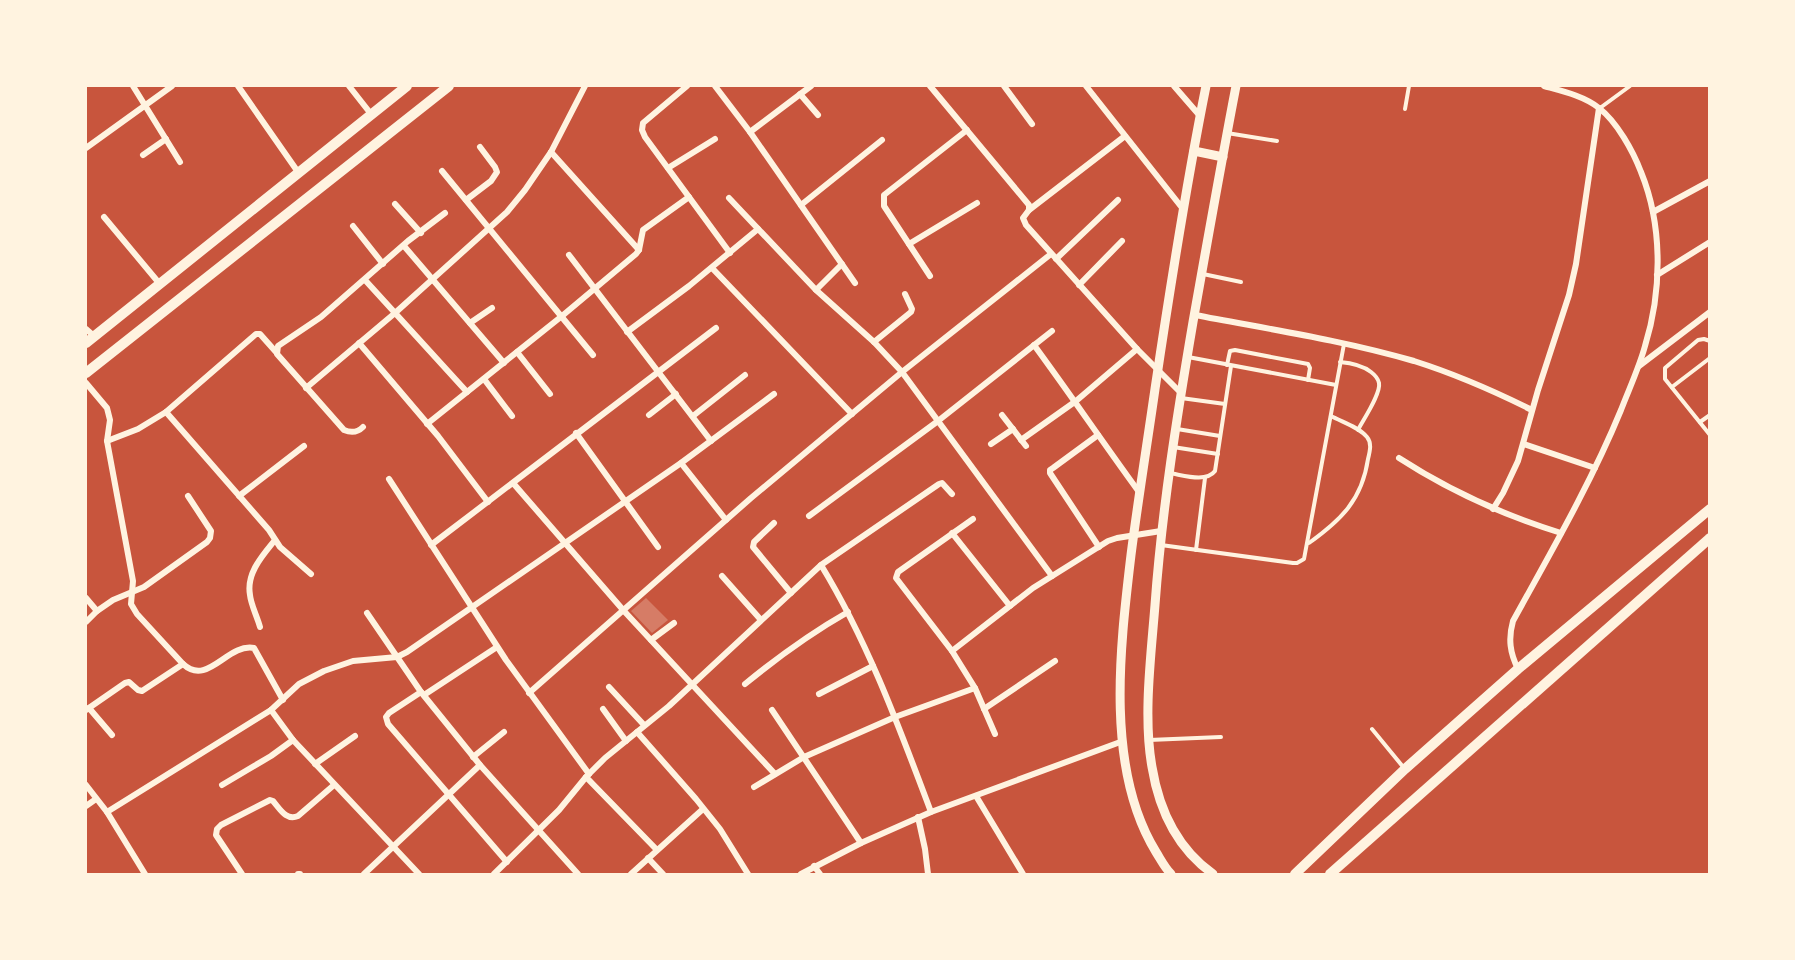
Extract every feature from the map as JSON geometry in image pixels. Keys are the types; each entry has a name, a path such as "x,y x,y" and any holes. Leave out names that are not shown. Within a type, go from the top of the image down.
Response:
{"main road":[{"path":"88,336 159,283 407,86"},
{"path":"86,372 449,86"},
{"path":"1295,874 1405,769 1518,669 1710,509"},
{"path":"1330,874 1710,538"}],"street":[{"path":"134,86 180,162"},
{"path":"86,148 172,86"},
{"path":"238,86 298,172"},
{"path":"349,86 371,114"},
{"path":"306,388 395,313 507,212 551,152 585,86"},
{"path":"687,86 644,123 642,130 730,253"},
{"path":"715,86 750,132 855,283"},
{"path":"750,132 811,86"},
{"path":"930,86 1029,205 1029,210"},
{"path":"1004,86 1032,124"},
{"path":"1086,86 1183,209"},
{"path":"1174,86 1200,116"},
{"path":"1171,874 1149,842 1136,810 1127,778 1120,675 1122,636 1139,493 1183,209 1206,86"},
{"path":"1213,874 1188,852 1177,837 1155,784 1149,740 1151,662 1168,473 1236,86"},
{"path":"1518,669 1510,646 1514,621 1595,468 1639,366 1652,321 1657,275 1653,212 1644,179 1630,148 1599,108 1582,99 1544,86"},
{"path":"800,94 818,115"},
{"path":"1493,509 1511,478 1524,444 1573,280 1599,108"},
{"path":"930,276 884,206 884,195 967,130"},
{"path":"1125,136 1029,210 1023,218 1051,254 1181,396"},
{"path":"143,155 165,139"},
{"path":"668,168 715,139"},
{"path":"801,205 882,140"},
{"path":"466,200 491,181 497,172 480,147"},
{"path":"1194,151 1223,157"},
{"path":"551,152 639,250"},
{"path":"442,171 593,355"},
{"path":"1653,212 1710,181"},
{"path":"427,424 562,316 639,250 643,230 689,197"},
{"path":"729,198 816,290 874,342 902,372 1052,576"},
{"path":"1056,259 1118,200"},
{"path":"909,244 976,202"},
{"path":"395,204 421,233"},
{"path":"276,352 278,346 321,317 445,213"},
{"path":"104,217 159,283"},
{"path":"353,226 383,264"},
{"path":"627,332 712,268 758,229"},
{"path":"1079,285 1122,241"},
{"path":"1657,275 1710,243"},
{"path":"404,246 504,363"},
{"path":"529,693 726,520 852,414 1051,254"},
{"path":"569,255 711,441"},
{"path":"816,290 842,264"},
{"path":"712,268 852,414"},
{"path":"365,280 467,392"},
{"path":"874,342 911,312 912,309 905,294"},
{"path":"470,323 492,308"},
{"path":"1639,366 1710,312"},
{"path":"1195,315 1386,353 1446,372 1533,410"},
{"path":"431,545 716,328"},
{"path":"809,516 938,422 1052,331"},
{"path":"107,441 138,429 166,412 255,334 260,334 344,430 351,433 360,431 363,427"},
{"path":"359,343 488,502"},
{"path":"1034,345 1076,401 1139,493"},
{"path":"1021,440 1076,401 1137,349"},
{"path":"518,352 550,394"},
{"path":"693,416 745,375"},
{"path":"484,379 512,416"},
{"path":"86,383 107,408 110,420 107,441 133,581 131,604 137,614 188,669 197,672 207,670 237,650 246,647 254,648 283,700"},
{"path":"649,415 676,394"},
{"path":"107,812 271,710 299,684 324,671 352,661 397,657 407,652 626,502 774,394"},
{"path":"166,412 269,530 280,547 311,574"},
{"path":"1002,415 1026,446"},
{"path":"991,444 1013,429"},
{"path":"576,433 658,547"},
{"path":"1098,435 1050,470 1050,473 1099,547"},
{"path":"1524,444 1595,468"},
{"path":"239,496 304,446"},
{"path":"1399,458 1445,486 1493,509 1561,533"},
{"path":"681,463 726,520"},
{"path":"389,479 497,647 587,775 657,850"},
{"path":"513,483 624,611 775,774"},
{"path":"494,874 559,810 587,775 692,684 821,565 939,484 946,486 952,494"},
{"path":"86,622 113,600 144,586 207,542 211,531 188,496"},
{"path":"973,519 898,572 896,578 952,651 975,688 995,734"},
{"path":"774,524 754,542 753,547 791,593"},
{"path":"952,651 1052,576 1099,547 1117,538 1161,531"},
{"path":"952,533 1010,606"},
{"path":"260,627 249,594 251,581 255,566 275,540"},
{"path":"821,565 848,612 873,666 931,812"},
{"path":"722,576 761,620"},
{"path":"86,598 97,611"},
{"path":"745,684 786,651 848,612"},
{"path":"367,613 422,693 473,757 578,874"},
{"path":"651,640 674,623"},
{"path":"497,647 388,713 386,717 388,724 507,862"},
{"path":"984,709 1055,661"},
{"path":"112,735 87,709 125,683 132,684 138,690 146,689 183,664"},
{"path":"819,694 873,666"},
{"path":"609,687 644,725"},
{"path":"753,787 804,757 895,717 975,688"},
{"path":"603,709 626,741"},
{"path":"271,710 293,740 419,874"},
{"path":"772,710 861,843"},
{"path":"473,757 504,732"},
{"path":"637,732 720,830 748,874"},
{"path":"315,764 355,736"},
{"path":"222,785 293,740"},
{"path":"801,874 918,817 1123,741"},
{"path":"364,874 480,765"},
{"path":"242,874 216,835 221,825 270,800 292,819 334,785"},
{"path":"86,786 107,812 145,874"},
{"path":"976,796 1020,874"},
{"path":"86,806 96,799"},
{"path":"631,874 703,809"},
{"path":"918,817 928,874"},
{"path":"648,858 663,874"},
{"path":"814,866 820,874"}],"lane":[{"path":"1405,109 1409,86"},
{"path":"1599,108 1630,86"},
{"path":"1227,133 1277,141"},
{"path":"1202,274 1242,282"},
{"path":"1710,341 1698,340 1665,368 1665,379 1710,435"},
{"path":"1160,545 1297,562 1304,559 1344,344"},
{"path":"1168,473 1205,478 1211,476 1215,471 1230,351 1236,350 1308,364 1310,368 1308,380"},
{"path":"1187,357 1336,385"},
{"path":"1672,387 1710,358"},
{"path":"1341,362 1366,369 1377,377 1379,382 1378,391 1358,430"},
{"path":"1181,396 1225,404"},
{"path":"1700,422 1710,415"},
{"path":"1308,543 1341,517 1353,502 1367,468 1371,445 1366,435 1331,416"},
{"path":"1175,429 1220,436"},
{"path":"1172,447 1218,454"},
{"path":"1196,550 1205,478"},
{"path":"1372,729 1405,769"},
{"path":"1149,740 1221,737"}],"building":[{"path":"646,598 668,620 652,633 631,611"}]}
